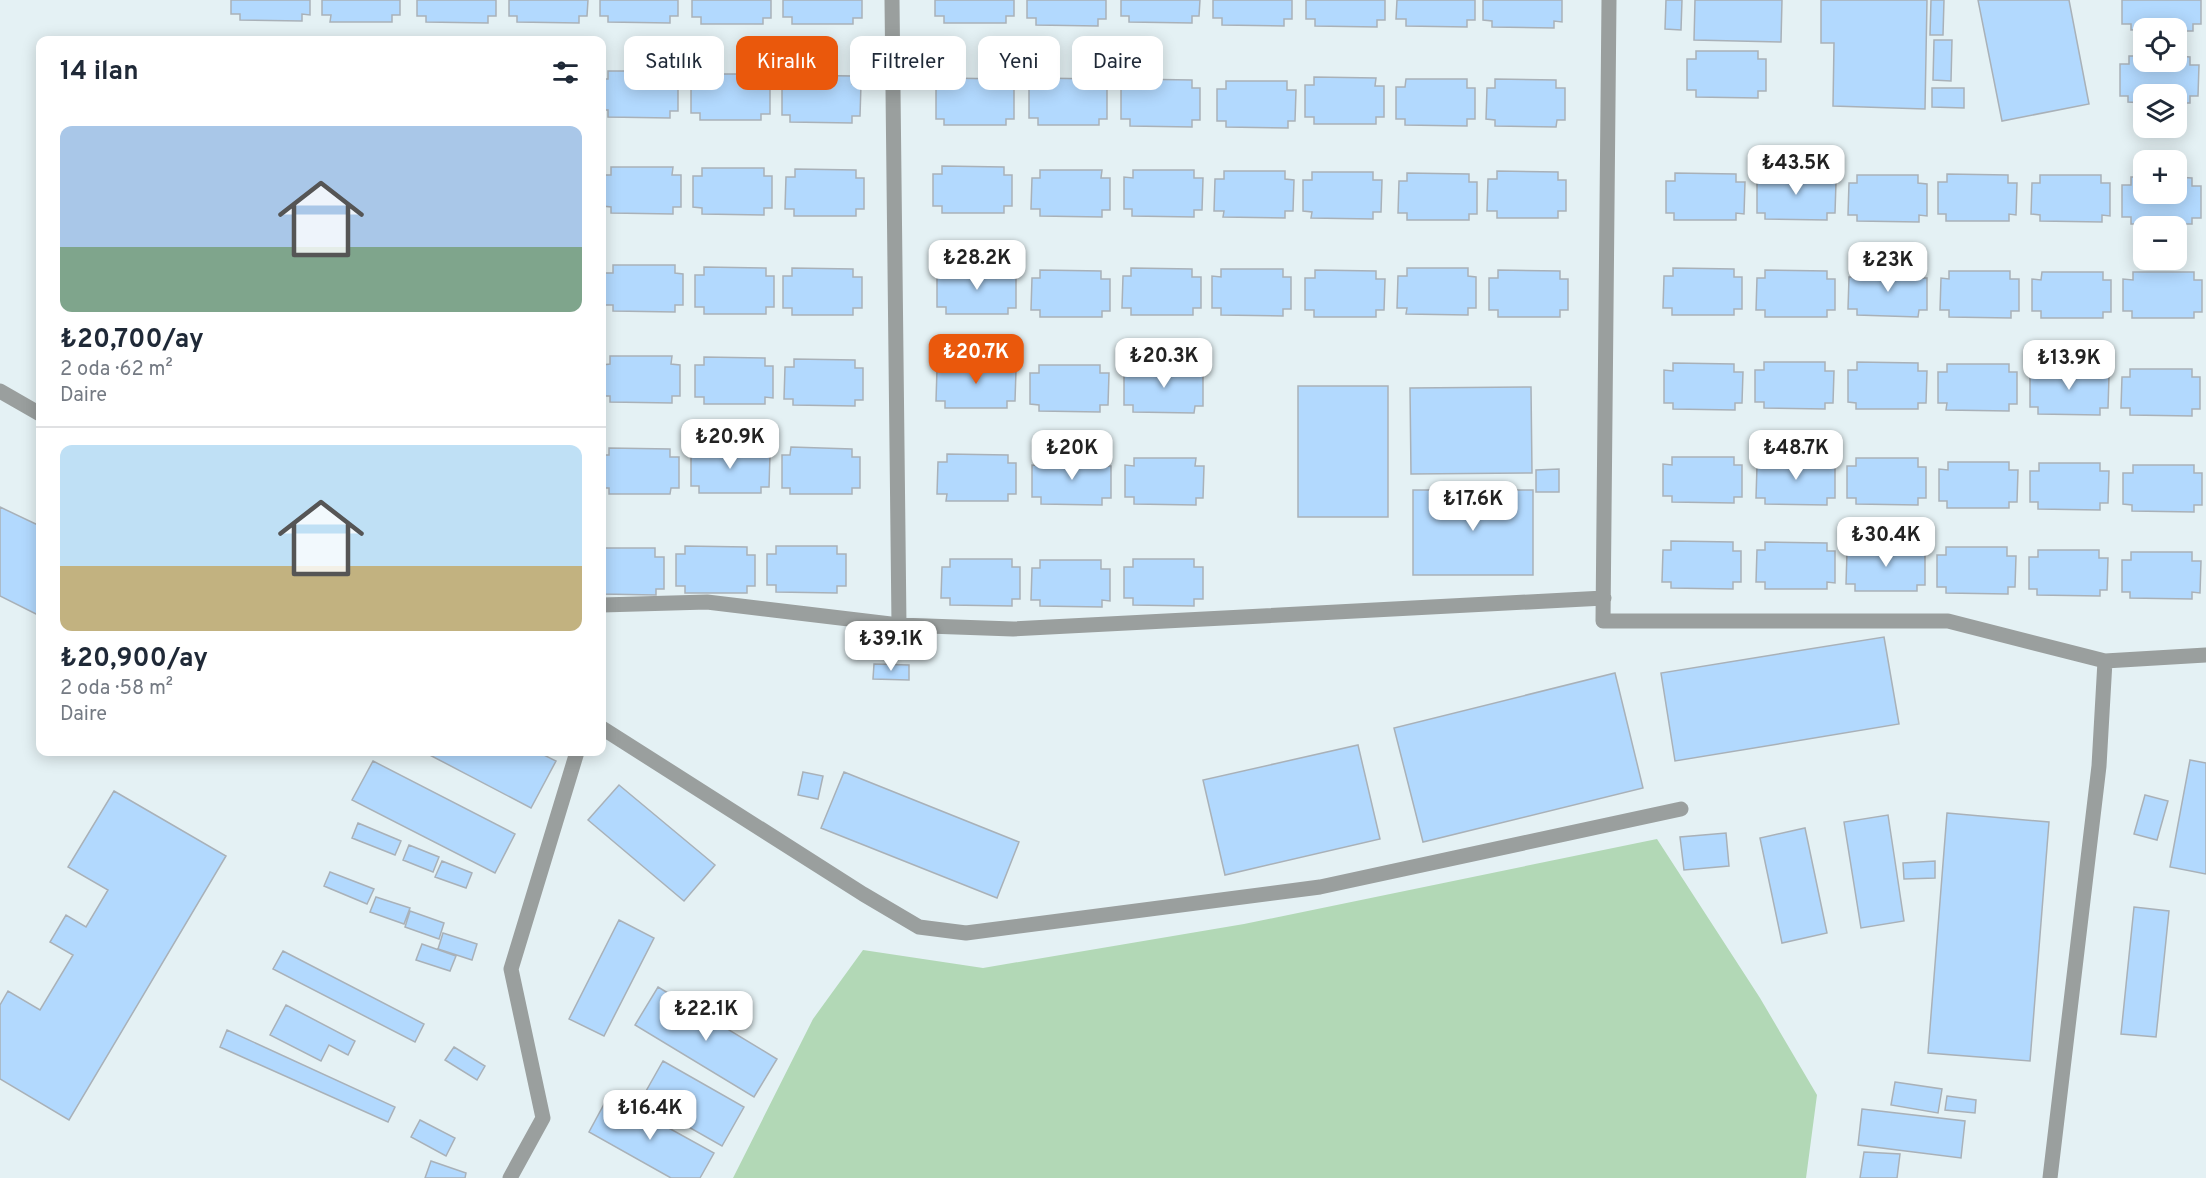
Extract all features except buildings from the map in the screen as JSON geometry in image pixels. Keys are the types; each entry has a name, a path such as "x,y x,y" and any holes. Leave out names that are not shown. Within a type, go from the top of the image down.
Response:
{"street":[{"path":"892,0 899,625"},
{"path":"1609,0 1603,621 1948,621 2105,661 2206,655"},
{"path":"0,390 36,412"},
{"path":"606,605 707,602 899,625 1013,629 1604,598"},
{"path":"2050,1178 2099,766 2105,661"},
{"path":"606,731 862,894 919,927 966,933 1320,887 1681,809"},
{"path":"510,1178 543,1118 512,969 576,756"}],"green space":[{"path":"1657,839 1760,998 1817,1095 1806,1178 733,1178 813,1019 863,950 983,968 1244,924"}]}
